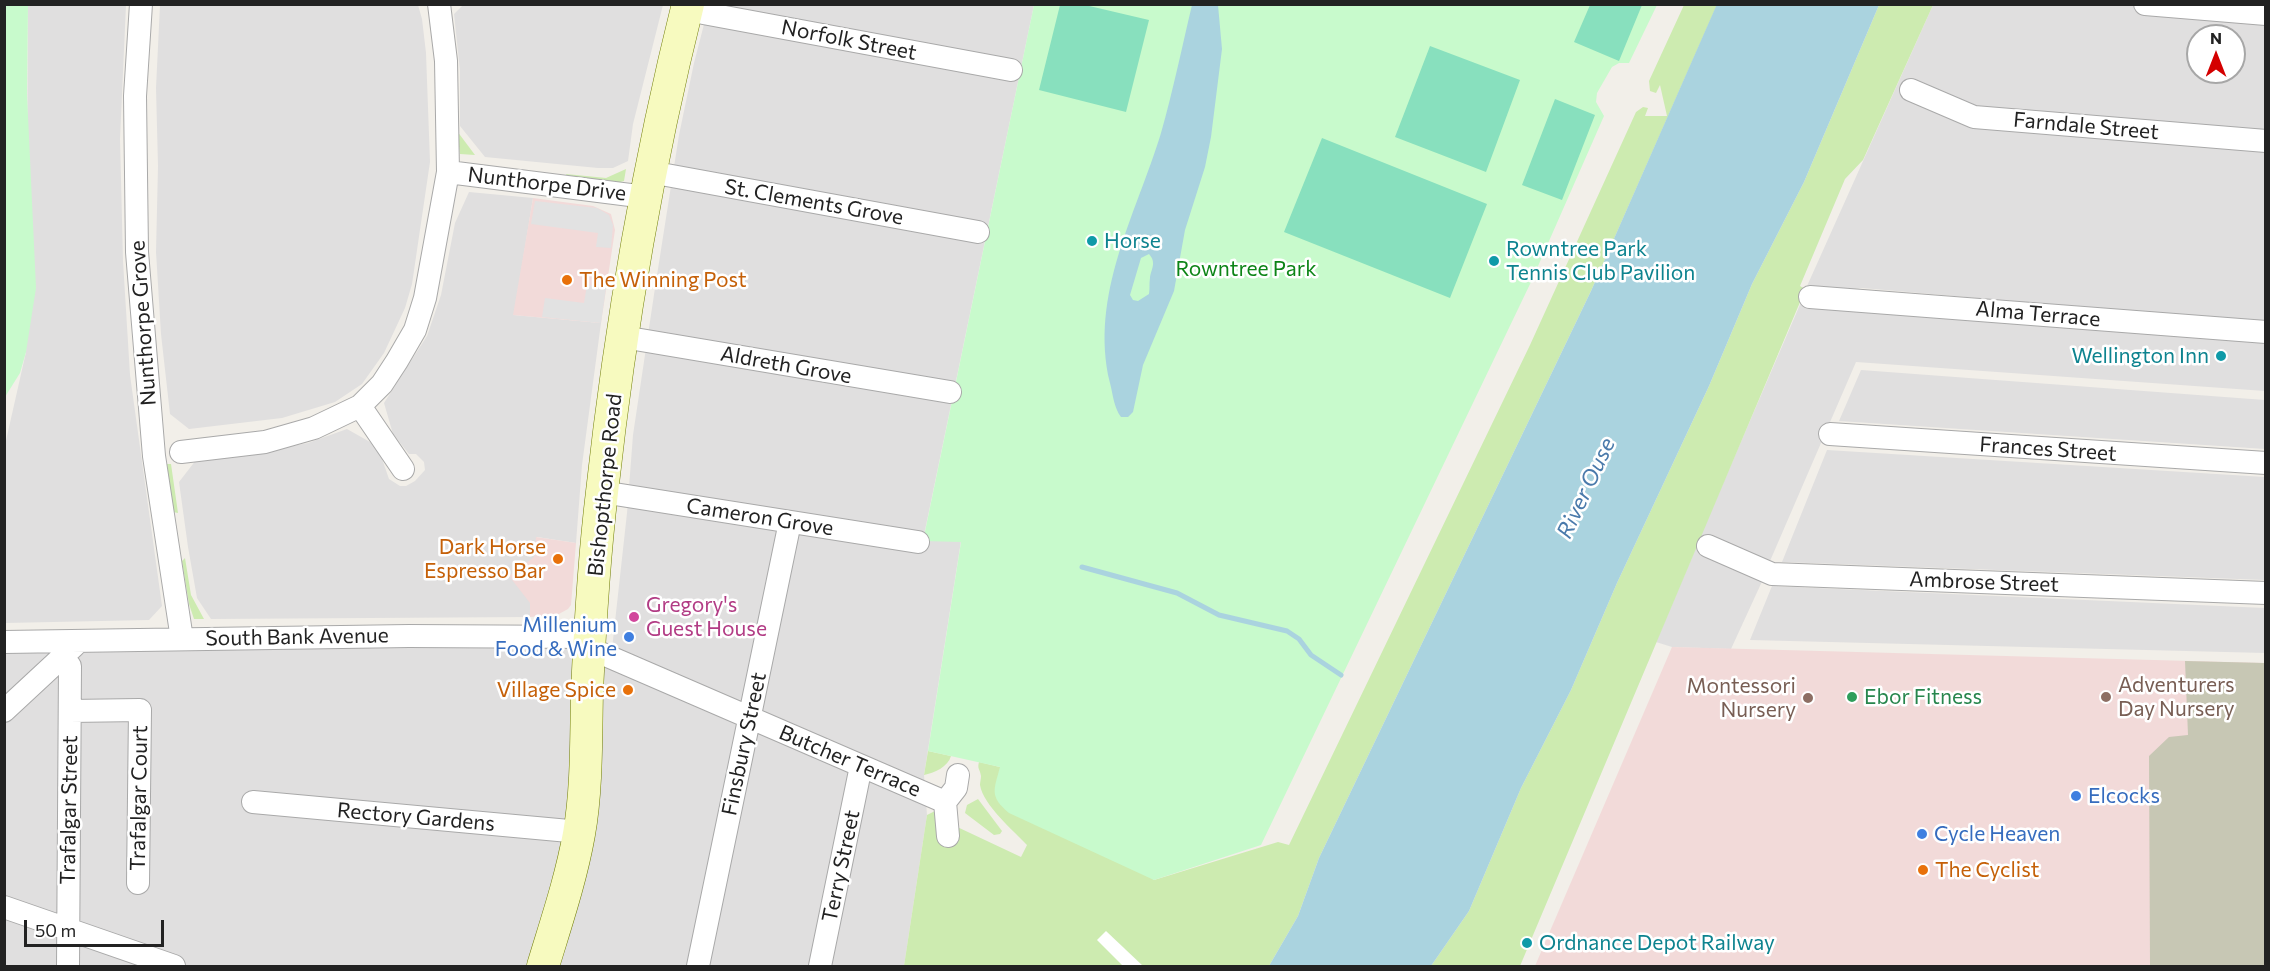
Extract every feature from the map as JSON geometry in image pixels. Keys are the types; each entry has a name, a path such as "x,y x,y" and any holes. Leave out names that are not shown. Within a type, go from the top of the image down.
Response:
{"street":[{"name":"Nunthorpe Grove","path":"141,4 135,96 136,252 154,456 182,639"},
{"path":"181,452 265,442 314,428 360,406 382,384 398,361 415,330 425,298 448,172 446,61 439,4"},
{"path":"2145,4 2265,14"},
{"name":"Norfolk Street","path":"687,7 1011,70"},
{"name":"Bishopthorpe Road","path":"543,966 569,880 580,832 590,642 602,492 623,337 648,184 687,7"},
{"name":"Farndale Street","path":"1911,90 1974,117 2265,141"},
{"name":"Nunthorpe Drive","path":"448,172 648,184"},
{"name":"St. Clements Grove","path":"648,184 978,232"},
{"name":"Alma Terrace","path":"1810,297 2265,332"},
{"name":"Aldreth Grove","path":"623,337 950,392"},
{"path":"360,406 403,470"},
{"name":"Frances Street","path":"1830,434 2265,463"},
{"name":"Cameron Grove","path":"602,492 918,542"},
{"name":"Finsbury Street","path":"698,966 790,522"},
{"name":"Ambrose Street","path":"1708,546 1772,574 2265,593"},
{"name":"South Bank Avenue","path":"4,642 409,636 590,642"},
{"path":"4,711 80,641"},
{"name":"Butcher Terrace","path":"590,642 750,717 945,802"},
{"name":"Trafalgar Street","path":"62,656 70,666 68,966"},
{"name":"Trafalgar Court","path":"70,711 140,710 138,883"},
{"name":"Terry Street","path":"820,966 861,766"},
{"name":"Butcher Terrace","path":"948,836 945,802 956,788 958,775"},
{"name":"Rectory Gardens","path":"253,802 580,832"},
{"path":"4,907 174,966"}],"shaded area":[{"path":"464,4 663,5 633,124 628,161 613,168 598,168 485,157 460,126 460,71 454,14"},
{"path":"28,5 126,5 120,139 123,261 130,375 162,606 149,620 5,623 5,445 26,352"},
{"path":"160,5 418,5 426,53 430,162 412,284 405,308 384,353 362,384 335,402 282,418 189,429 170,414 161,334 156,252 158,166 156,88"},
{"path":"709,5 1034,5 923,540 961,541 924,775 927,815 904,966 5,966 4,653 554,645 612,649 633,435 655,288 679,135"},
{"path":"1933,5 2265,5 2265,323 1862,288 1803,295"},
{"path":"469,192 533,198 514,315 601,323 582,465 576,543 537,537 530,617 211,619 197,598 179,482 196,460 246,455 308,443 347,429 370,442 381,456 389,479 400,486 406,486 415,481 425,470 424,462 416,454 409,454 393,434 384,403 427,336 441,295 455,223"},
{"path":"533,198 593,206 611,214 615,230 601,323 513,315"},
{"path":"535,201 597,208 609,215 613,225 611,248 596,247 598,233 531,224"},
{"path":"587,285 606,288 601,323 542,317 545,298 584,303"},
{"path":"1802,300 2265,341 2265,391 1856,362 1767,568 1700,537"},
{"path":"1861,370 2265,400 2265,449 1839,421"},
{"path":"1827,450 2265,477 2265,580 1782,562"},
{"path":"536,537 576,543 571,605 557,615 530,617 530,603 509,576 534,557"},
{"path":"1697,545 1765,575 1731,649 1672,647 1656,642"},
{"path":"1772,586 2265,608 2265,653 1750,640"},
{"path":"1672,647 2265,663 2265,966 1535,966"},
{"path":"2185,661 2265,663 2265,966 2150,966 2149,756 2169,737 2188,735"}],"green space":[{"path":"5,4 28,5 27,94 36,288 26,352 20,373 5,397"},
{"name":"Rowntree Park","path":"1034,5 1657,5 1629,63 1619,63 1612,67 1597,93 1596,102 1604,116 1531,282 1261,845 1154,880 1009,813 998,802 995,792 1000,767 928,751 961,542 923,541"},
{"path":"1060,5 1085,5 1149,20 1126,112 1039,90"},
{"path":"1590,5 1642,5 1619,61 1574,42"},
{"path":"1684,5 1717,5 1591,291 1319,858 1298,916 1269,966 904,966 927,815 935,811 953,825 1021,857 1027,845 1000,817 982,793 979,762 1000,767 1154,880 1278,842 1289,845 1530,345 1636,112 1643,107 1648,108 1645,116 1667,116 1660,85 1656,93 1650,91 1649,81"},
{"path":"1879,5 1933,5 1863,160 1845,179 1800,286 1805,289 1803,295 1520,966 1431,966 1469,911 1521,788 1571,690 1617,583 1709,386 1752,284 1804,182"},
{"path":"1430,46 1520,80 1486,172 1395,137"},
{"path":"1555,99 1595,115 1562,200 1522,185"},
{"path":"457,131 475,155 460,154"},
{"path":"1322,138 1487,204 1450,298 1284,232"},
{"path":"626,169 624,181 617,183 568,178 566,174 606,178"},
{"path":"167,464 171,464 178,513 173,512"},
{"path":"185,558 191,595 204,619 194,619 189,604 182,561"},
{"path":"928,751 951,756 944,766 924,775"},
{"path":"978,799 1002,831 1000,834 994,835 965,813 967,805"}],"water":[{"name":"River Ouse","path":"1717,4 1879,5 1804,182 1752,284 1709,386 1617,583 1571,690 1521,788 1469,911 1431,966 1269,966 1298,916 1319,858 1591,291"},
{"path":"1192,5 1218,5 1222,49 1211,137 1205,167 1185,230 1174,291 1143,365 1133,412 1128,417 1121,417 1114,401 1105,350 1110,287 1128,225 1161,133","holes":["1149,254 1153,263 1149,294 1138,301 1133,300 1130,295 1141,258"]}],"pier":[{"path":"1106,931 1143,966 1123,966 1097,940"}],"waterway":[{"path":"1082,567 1177,593 1219,615 1287,631 1299,639 1311,655 1341,675"}],"place":[{"name":"Horse","path":"1092,241"},
{"name":"Rowntree Park Tennis Club Pavilion","path":"1494,261"},
{"name":"The Winning Post","path":"567,280"},
{"name":"Wellington Inn","path":"2221,356"},
{"name":"Dark Horse Espresso Bar","path":"558,559"},
{"name":"Gregory's Guest House","path":"634,617"},
{"name":"Millenium Food & Wine","path":"629,637"},
{"name":"Village Spice","path":"628,690"},
{"name":"Ebor Fitness","path":"1852,697"},
{"name":"Adventurers Day Nursery","path":"2106,697"},
{"name":"Montessori Nursery","path":"1808,698"},
{"name":"Elcocks","path":"2076,796"},
{"name":"Cycle Heaven","path":"1922,834"},
{"name":"The Cyclist","path":"1923,870"},
{"name":"Ordnance Depot Railway","path":"1527,943"}]}
